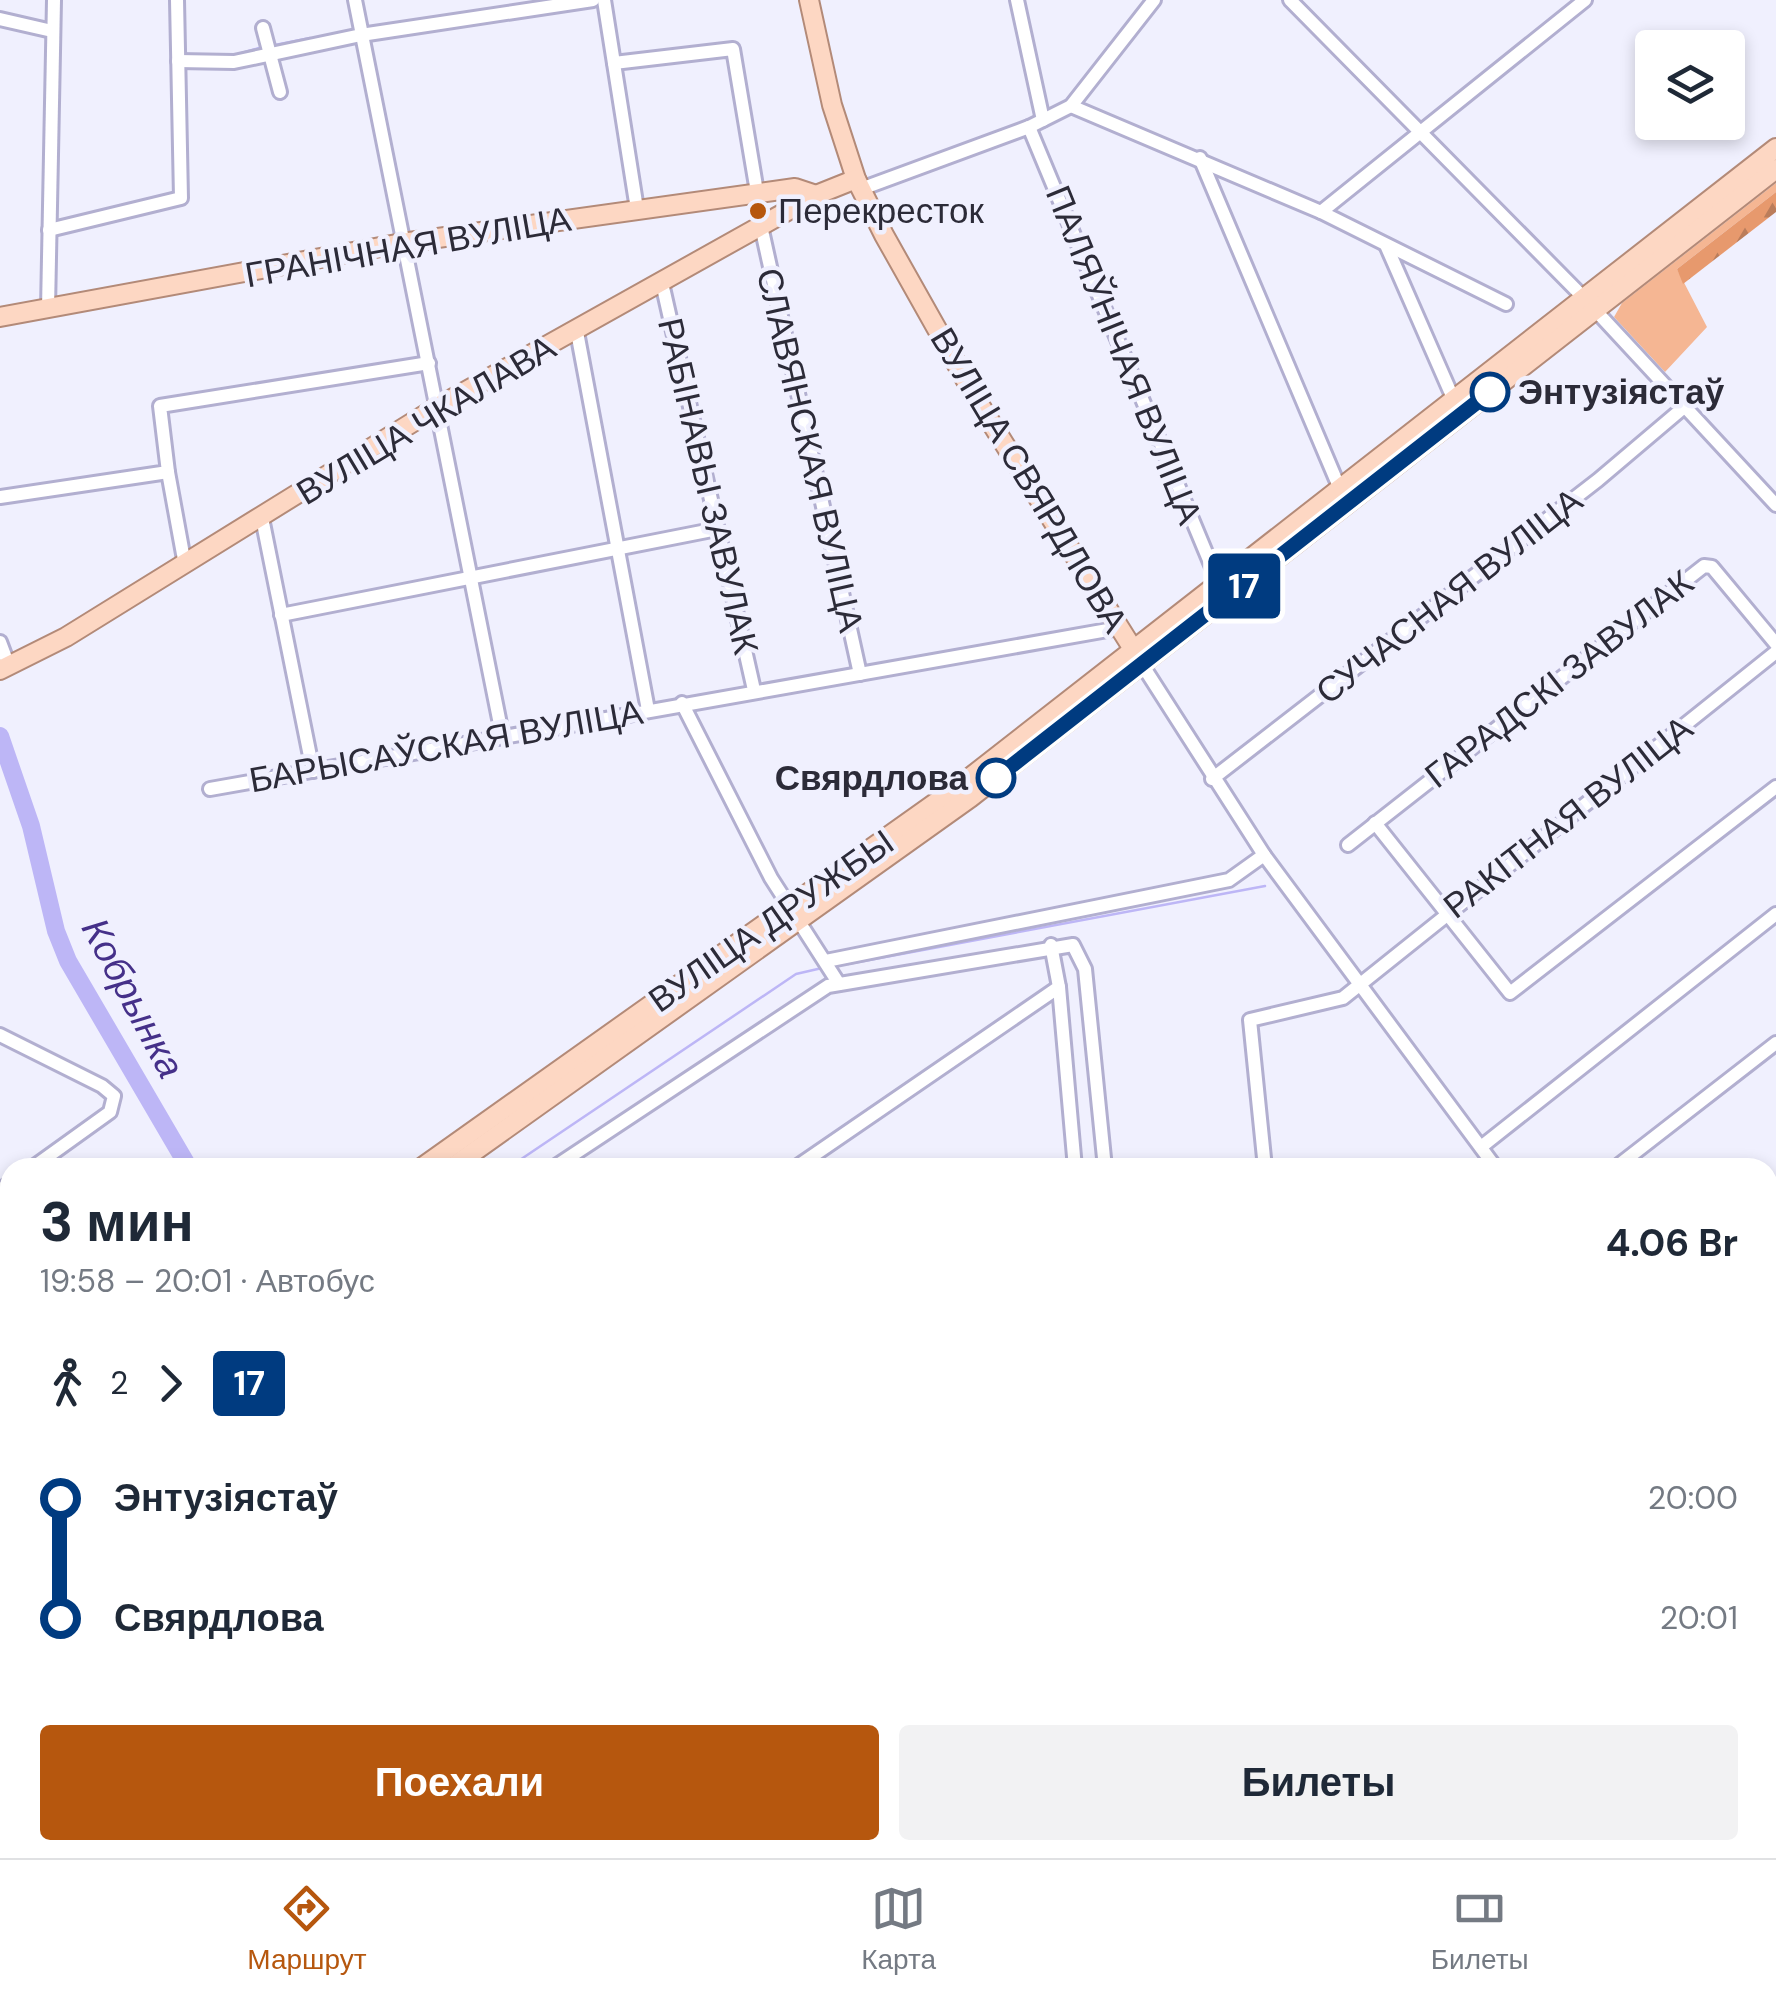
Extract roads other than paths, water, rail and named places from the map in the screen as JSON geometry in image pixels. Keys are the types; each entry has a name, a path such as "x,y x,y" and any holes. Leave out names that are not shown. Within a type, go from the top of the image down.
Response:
{"main road":[{"name":"ВУЛІЦА СВЯРДЛОВА","path":"809,0 832,105 859,184 978,402 1138,658"},
{"name":"ВУЛІЦА ДРУЖБЫ","path":"440,1158 506,1108 795,915 1063,725 1130,664 1590,304 1776,148"},
{"name":"ВУЛІЦА ДРУЖБЫ","path":"464,1158 716,980 876,848 1138,658 1219,584 1453,398 1776,169"},
{"name":"ВУЛІЦА ЧКАЛАВА","path":"4,668 185,565 439,406 816,196 859,184"},
{"name":"ГРАНІЧНАЯ ВУЛІЦА","path":"0,317 402,243 757,192 795,188 816,196"}],"street":[{"path":"48,309 54,0"},
{"path":"49,230 179,201 183,194 177,0"},
{"path":"354,0 439,406 502,734"},
{"path":"178,62 234,62 361,35 593,0"},
{"path":"604,0 638,209"},
{"path":"1017,0 1043,120"},
{"path":"859,184 1030,126 1070,106 1154,0"},
{"path":"1290,0 1590,304 1776,505"},
{"path":"1321,212 1585,0"},
{"path":"0,18 52,31"},
{"path":"262,28 280,92"},
{"path":"614,64 733,49 757,192"},
{"path":"1070,106 1321,212 1506,304"},
{"name":"ПАЛЯЎНІЧАЯ ВУЛІЦА","path":"1030,126 1219,584"},
{"path":"1200,158 1340,488"},
{"name":"СЛАВЯНСКАЯ ВУЛІЦА","path":"760,226 860,674"},
{"path":"1386,244 1453,398"},
{"name":"РАБІНАВЫ ЗАВУЛАК","path":"662,284 754,690"},
{"path":"577,332 648,710"},
{"path":"185,565 160,406 429,362"},
{"name":"СУЧАСНАЯ ВУЛІЦА","path":"1212,779 1598,480 1683,408"},
{"path":"0,497 168,472"},
{"path":"262,518 313,771"},
{"path":"281,614 718,529"},
{"name":"ГАРАДСКІ ЗАВУЛАК","path":"1348,845 1704,566 1712,567 1776,644"},
{"name":"БАРЫСАЎСКАЯ ВУЛІЦА","path":"210,788 1120,628"},
{"path":"0,642 4,668"},
{"name":"РАКІТНАЯ ВУЛІЦА","path":"1264,1158 1250,1020 1342,998 1776,652"},
{"name":"ВУЛІЦА СВЯРДЛОВА","path":"1138,658 1264,856 1489,1158"},
{"name":"БАРЫСАЎСКАЯ ВУЛІЦА","path":"682,703 795,915 839,984"},
{"path":"1375,823 1514,993 1776,787"},
{"path":"826,962 1229,880 1264,856"},
{"path":"1481,1147 1776,914"},
{"path":"1051,945 1059,987 1074,1158"},
{"path":"568,1158 828,986 1051,945 1073,945 1085,970 1104,1158"},
{"path":"810,1158 1059,987"},
{"path":"0,1035 109,1090 114,1103 110,1112 46,1158"},
{"path":"1628,1158 1776,1043"}],"waterway":[{"path":"275,45 310,38"},
{"path":"231,56 259,48"},
{"name":"Кобрынка","path":"0,736 31,826 56,931 68,961 183,1158"},
{"path":"848,964 1265,886"},
{"path":"523,1158 796,974 822,968"}],"place":[{"name":"Перекресток","path":"758,211"},
{"name":"Энтузіястаў","path":"1490,392"},
{"name":"Свярдлова","path":"996,778"}]}
